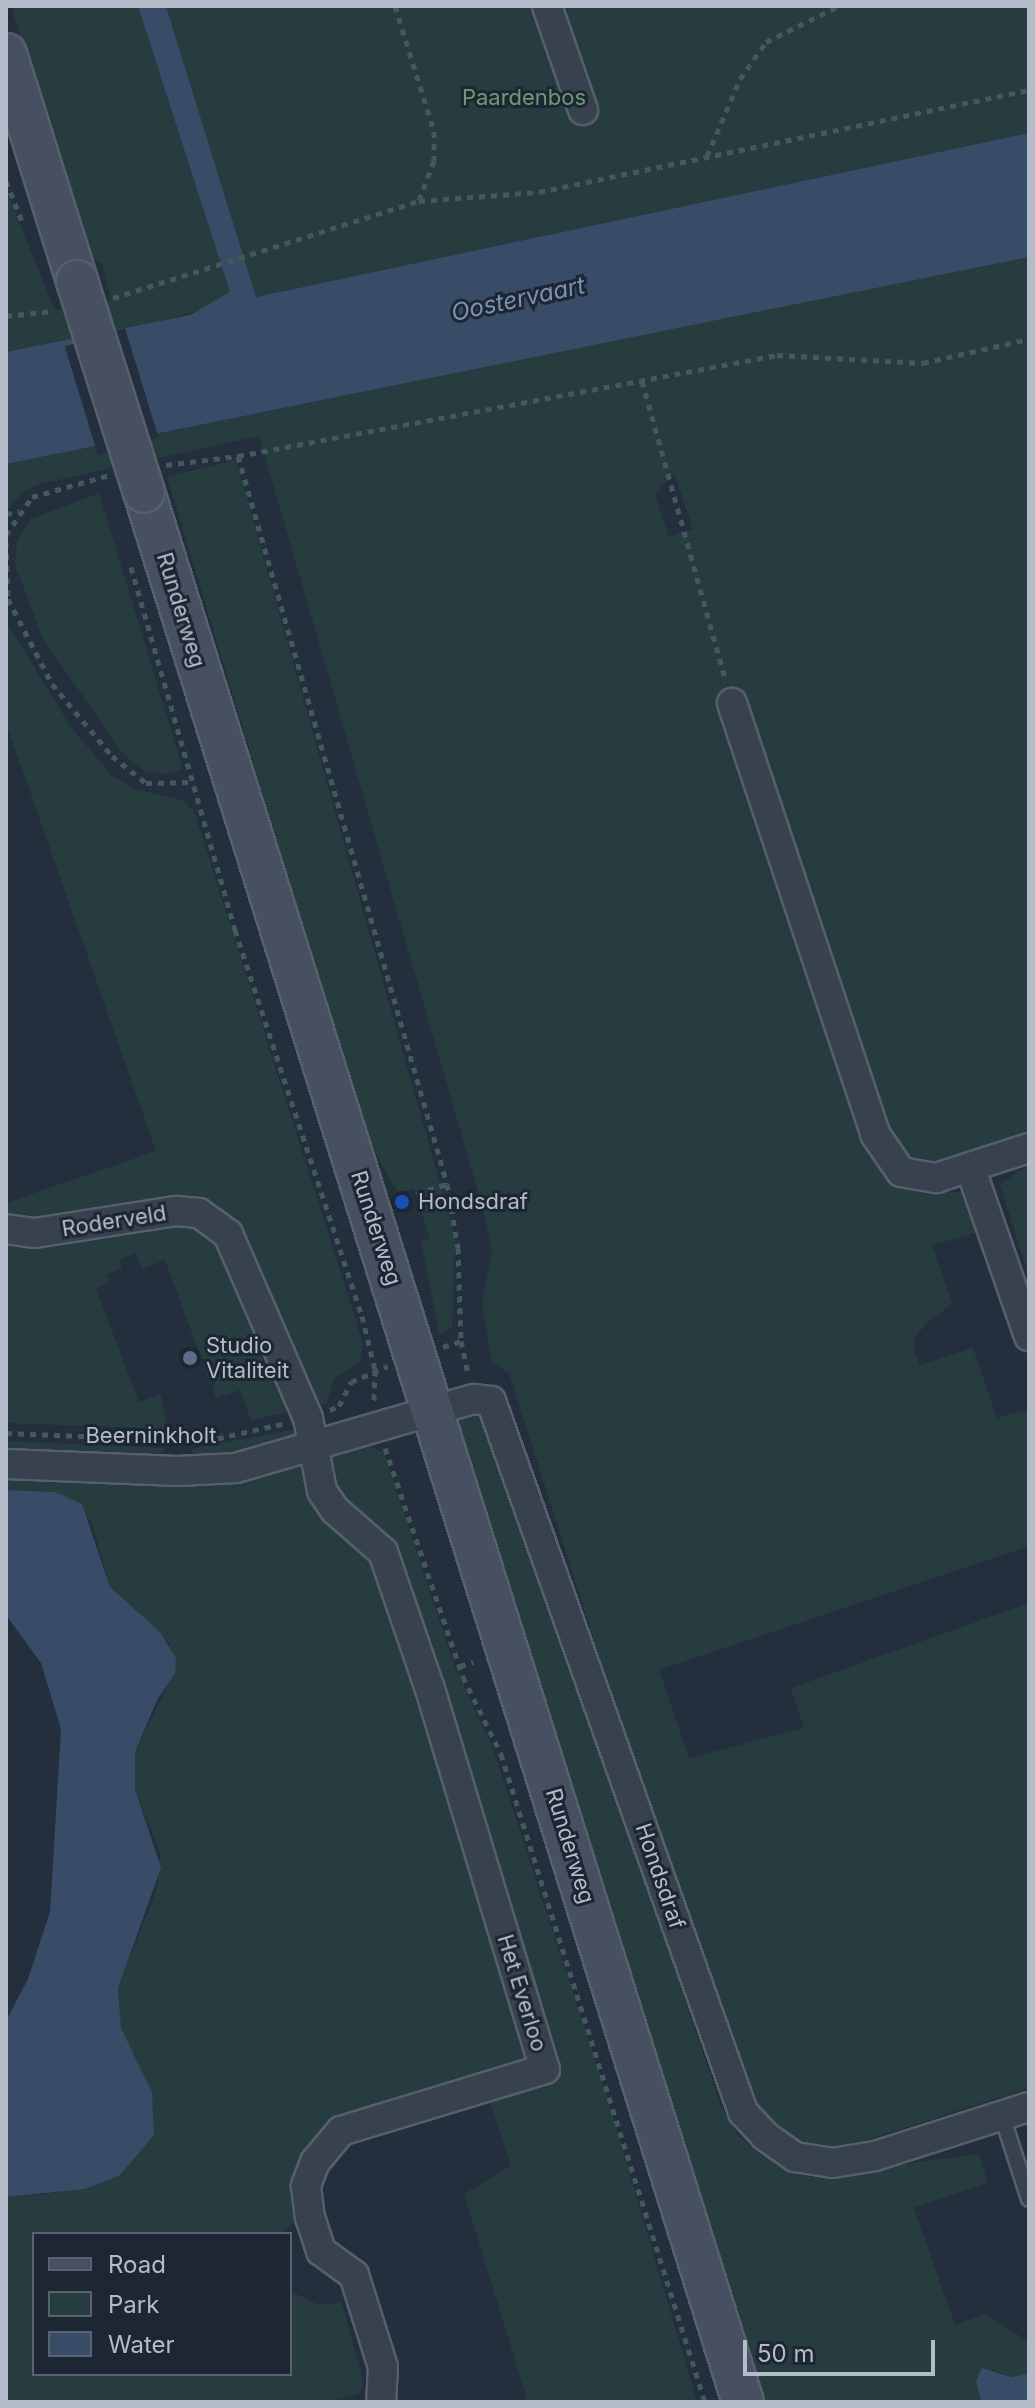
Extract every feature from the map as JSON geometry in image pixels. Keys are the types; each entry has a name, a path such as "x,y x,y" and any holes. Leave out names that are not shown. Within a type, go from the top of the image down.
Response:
{"street":[{"path":"547,6 583,110"},
{"name":"Runderweg","path":"6,54 435,1409 743,2402"},
{"path":"732,703 875,1134 901,1172 936,1178 1029,1148"},
{"path":"970,1167 1029,1336"},
{"name":"Roderveld","path":"6,1229 35,1233 176,1211 199,1213 228,1234 239,1253 312,1432"},
{"path":"435,1409 474,1399"},
{"name":"Hondsdraf","path":"474,1399 491,1401 510,1444 743,2112 765,2136 795,2157 833,2163 875,2156 1029,2107"},
{"name":"Beerninkholt","path":"6,1464 178,1471 236,1468 312,1432 378,1425 435,1409"},
{"name":"Het Everloo","path":"312,1432 322,1491 335,1510 370,1537 391,1569 545,2069 341,2131 315,2162 306,2186 310,2217 321,2251 354,2275 383,2367 381,2402"}],"lane":[{"path":"1002,2116 1029,2199"}],"path":[{"path":"395,6 434,131 434,161 419,201"},
{"path":"707,156 740,79 766,42 839,6"},
{"path":"198,273 419,201 517,196 1029,90"},
{"path":"6,535 19,511 32,497 238,456 777,355 923,363 1029,339"},
{"path":"642,381 732,703"},
{"path":"238,456 447,1184 458,1248 461,1341 474,1399"},
{"path":"6,514 19,511"},
{"path":"6,542 8,599 52,684 112,756 146,783 192,782"},
{"name":"Runderweg","path":"131,563 192,782 375,1370 378,1425 460,1666 501,1754 705,2402"},
{"path":"405,1197 447,1184"},
{"name":"Beerninkholt","path":"6,1433 206,1441 312,1432 339,1406 351,1382 375,1370 461,1341"},
{"path":"460,1666 473,1662"}],"green space":[{"path":"11,6 138,6 230,292 211,307 123,332 6,352 6,190 55,310 111,300 101,261 89,261"},
{"name":"Paardenbos","path":"166,6 1029,6 1029,133 256,297"},
{"path":"1029,257 1029,1132 938,1166 931,1190 970,1193 987,1230 932,1245 952,1304 926,1323 914,1340 914,1350 920,1365 973,1348 997,1418 1029,1409 1029,1546 659,1670 689,1758 804,1728 791,1688 1029,1603 1029,2088 832,2151 786,2141 755,2115 716,2023 509,1373 492,1363 482,1303 492,1253 484,1212 259,436 39,484 24,491 6,511 6,464","holes":["674,473 693,529 669,537 655,495"]},
{"path":"236,460 455,1237 452,1328 439,1334 421,1240 430,1240 414,1189 398,1192 367,1139 167,477"},
{"path":"99,493 183,769 164,774 145,771 124,755 43,639 15,565 17,541 31,519"},
{"path":"6,622 71,727 112,776 135,789 184,801 194,811 363,1343 360,1362 335,1377 326,1404 251,1420 240,1390 216,1398 165,1260 142,1269 136,1253 119,1260 122,1269 107,1274 110,1283 96,1289 139,1402 161,1394 167,1429 6,1423 6,1203 156,1151 6,723"},
{"path":"1029,1165 1029,1278 1000,1184"},
{"path":"452,1407 474,1407 498,1429 692,2020 721,2105 738,2135 761,2156 810,2177 979,2154 988,2183 914,2208 955,2325 986,2314 1029,2342 1029,2373 1010,2377 993,2369 977,2389 981,2402 761,2402"},
{"path":"301,1428 303,1437 218,1459 195,1457 191,1449"},
{"path":"6,1441 166,1448 159,1457 6,1452"},
{"path":"366,1444 384,1453 456,1670 493,1748 610,2107 697,2402 528,2402 464,2194 511,2166 482,2078 310,2151 294,2173 299,2216 284,2232 32,2232 32,2376 292,2376 292,2292 317,2304 342,2303 364,2384 359,2394 327,2402 6,2402 6,2197 59,2193 152,2092 121,2028 118,1988 158,1886 160,1853 135,1789 135,1752 165,1691 170,1644 110,1587 91,1520 55,1492 6,1490 6,1475 216,1483"}],"water":[{"name":"Oostervaart","path":"138,6 166,6 256,297 1029,133 1029,257 6,464 6,352 190,315 230,292"},
{"path":"6,1490 55,1492 82,1504 110,1587 160,1632 176,1658 175,1673 157,1700 135,1752 135,1789 161,1868 118,1988 121,2028 152,2092 154,2135 120,2175 85,2189 6,2197 6,2021 28,1979 50,1912 61,1729 41,1663 6,1615"},
{"path":"982,2368 1011,2377 1029,2373 1029,2402 981,2402 976,2381"}],"pier":[{"path":"125,328 158,437 98,455 65,346"}],"place":[{"name":"Hondsdraf","path":"402,1202"},
{"name":"Studio Vitaliteit","path":"190,1358"}]}
